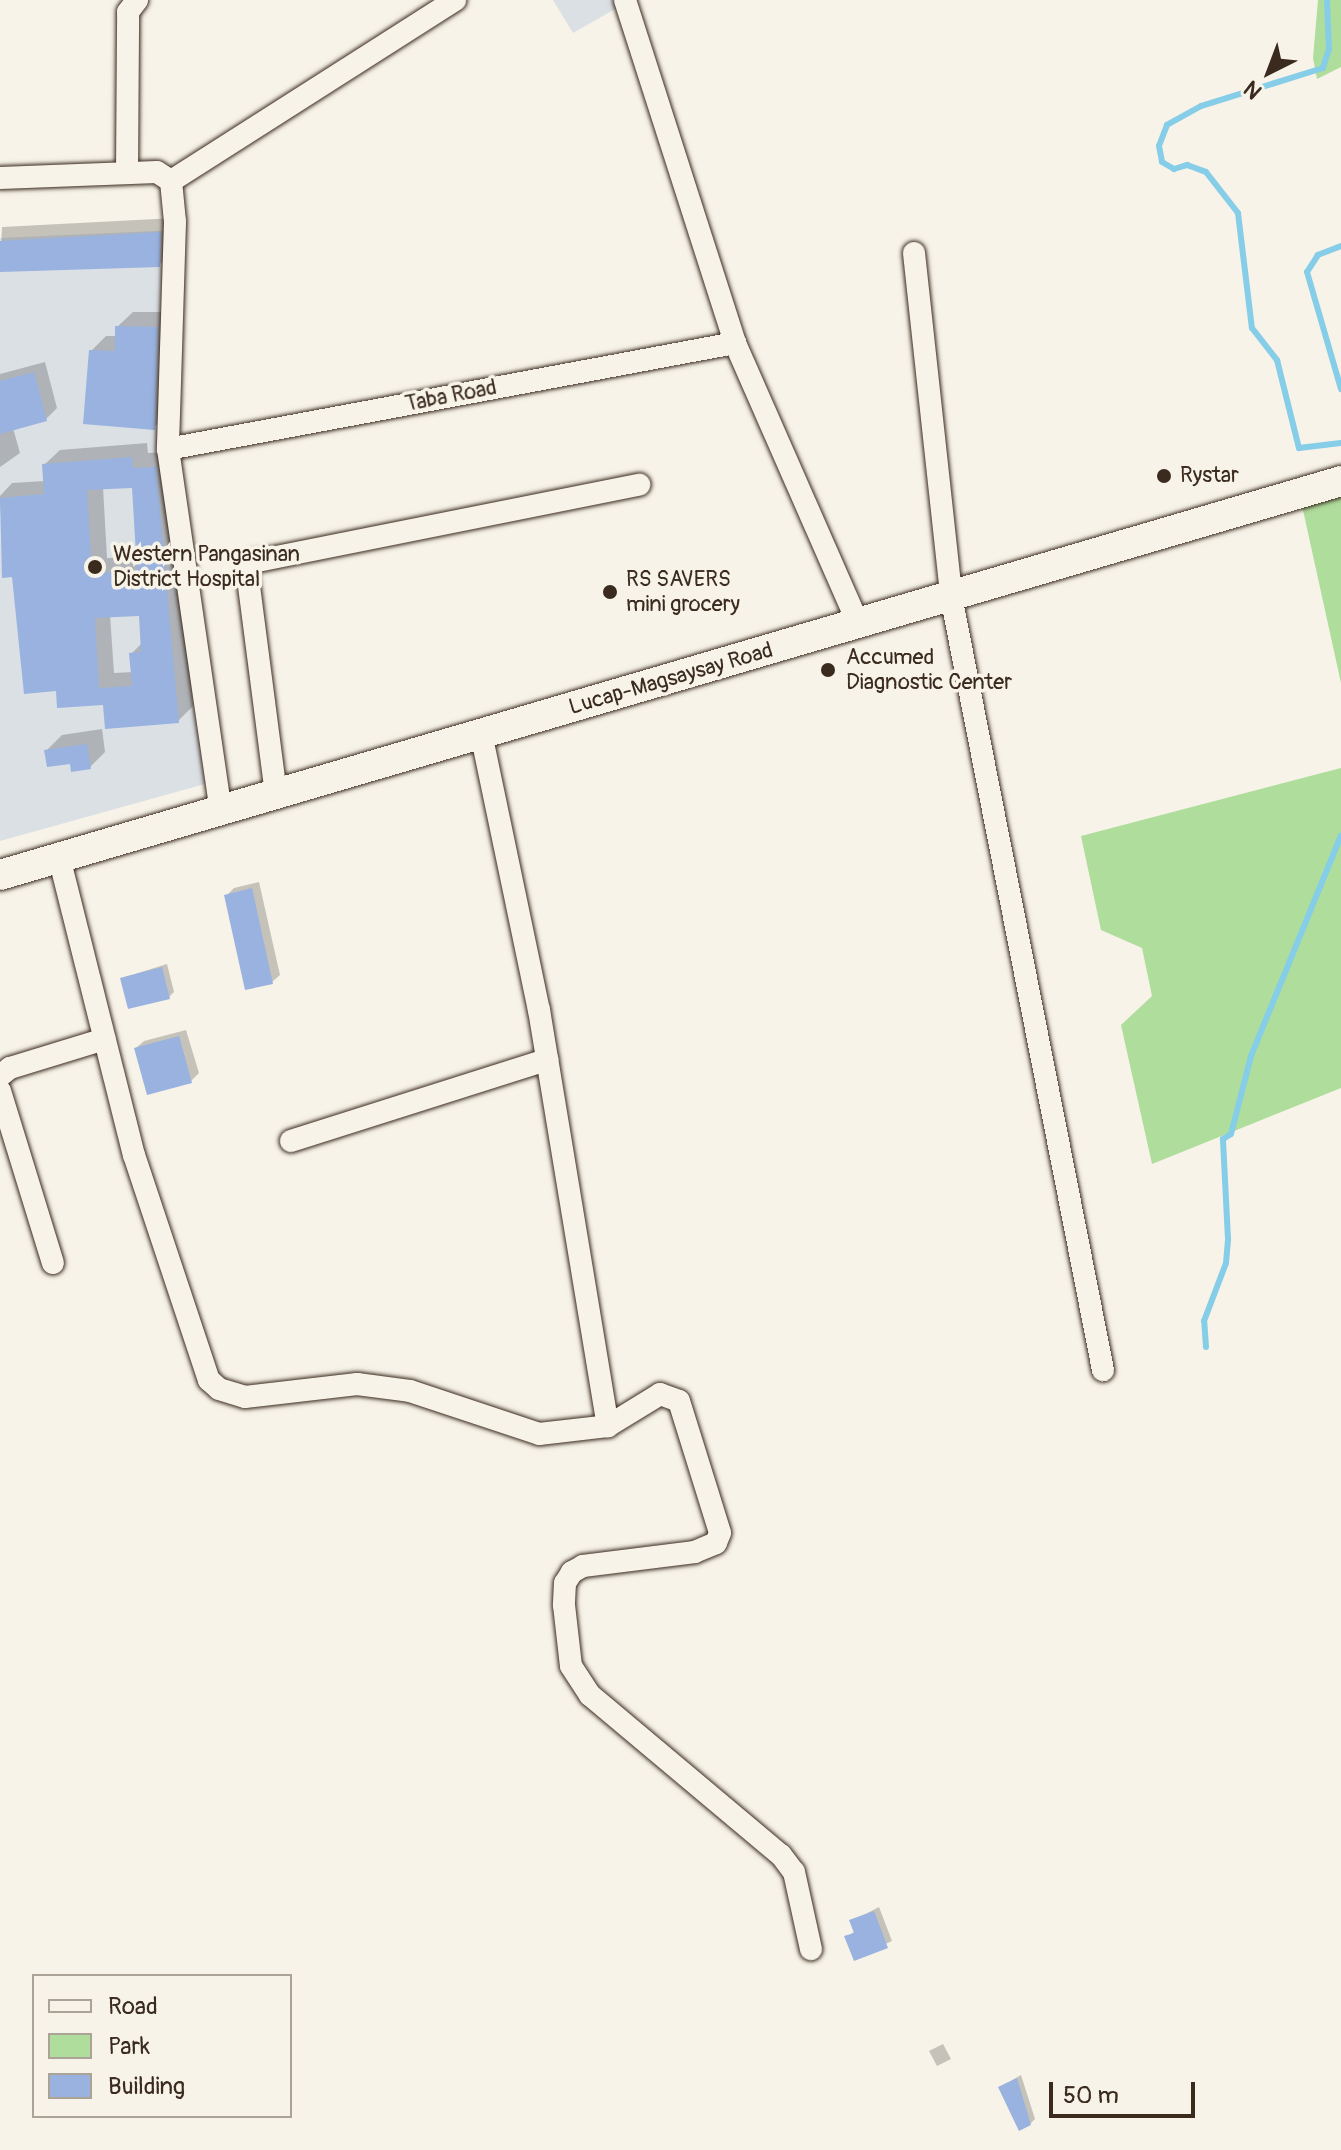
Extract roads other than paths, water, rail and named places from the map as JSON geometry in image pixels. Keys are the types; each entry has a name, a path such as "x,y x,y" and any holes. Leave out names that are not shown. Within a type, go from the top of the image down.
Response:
{"street":[{"path":"127,173 128,12 137,0"},
{"path":"171,181 455,0"},
{"path":"625,0 735,343 859,625"},
{"path":"0,178 157,172 171,181"},
{"path":"171,181 175,222 168,449 221,811"},
{"path":"914,253 951,596 1103,1370"},
{"name":"Taba Road","path":"168,449 735,343"},
{"name":"Lucap-Magsaysay Road","path":"0,875 60,861 481,733 859,625 1341,481"},
{"path":"276,794 247,571 252,562 639,485"},
{"path":"481,733 547,1060 608,1426"},
{"path":"60,861 134,1155 209,1380 219,1389 245,1397 357,1384 410,1391 539,1434 608,1426 660,1394 679,1401 720,1533 709,1548 695,1552 583,1566 572,1572 565,1583 564,1605 571,1666 590,1695 781,1855 794,1872 811,1949"},
{"path":"0,1076 10,1068 105,1039"},
{"path":"291,1141 547,1060"},
{"path":"0,1091 53,1263"}],"waterway":[{"path":"1327,0 1329,49 1323,68 1201,106 1167,125 1159,146 1162,162 1174,169 1187,165 1206,172 1238,213 1252,328 1277,360 1299,448 1341,443"},
{"path":"1341,246 1318,255 1307,272 1341,389"},
{"path":"1206,1347 1204,1321 1226,1263 1228,1239 1223,1139 1231,1134 1251,1056 1341,836"}],"place":[{"name":"Rystar","path":"1164,476"},
{"name":"Western Pangasinan District Hospital","path":"95,567"},
{"name":"RS SAVERS mini grocery","path":"610,592"},
{"name":"Accumed Diagnostic Center","path":"828,670"}]}
